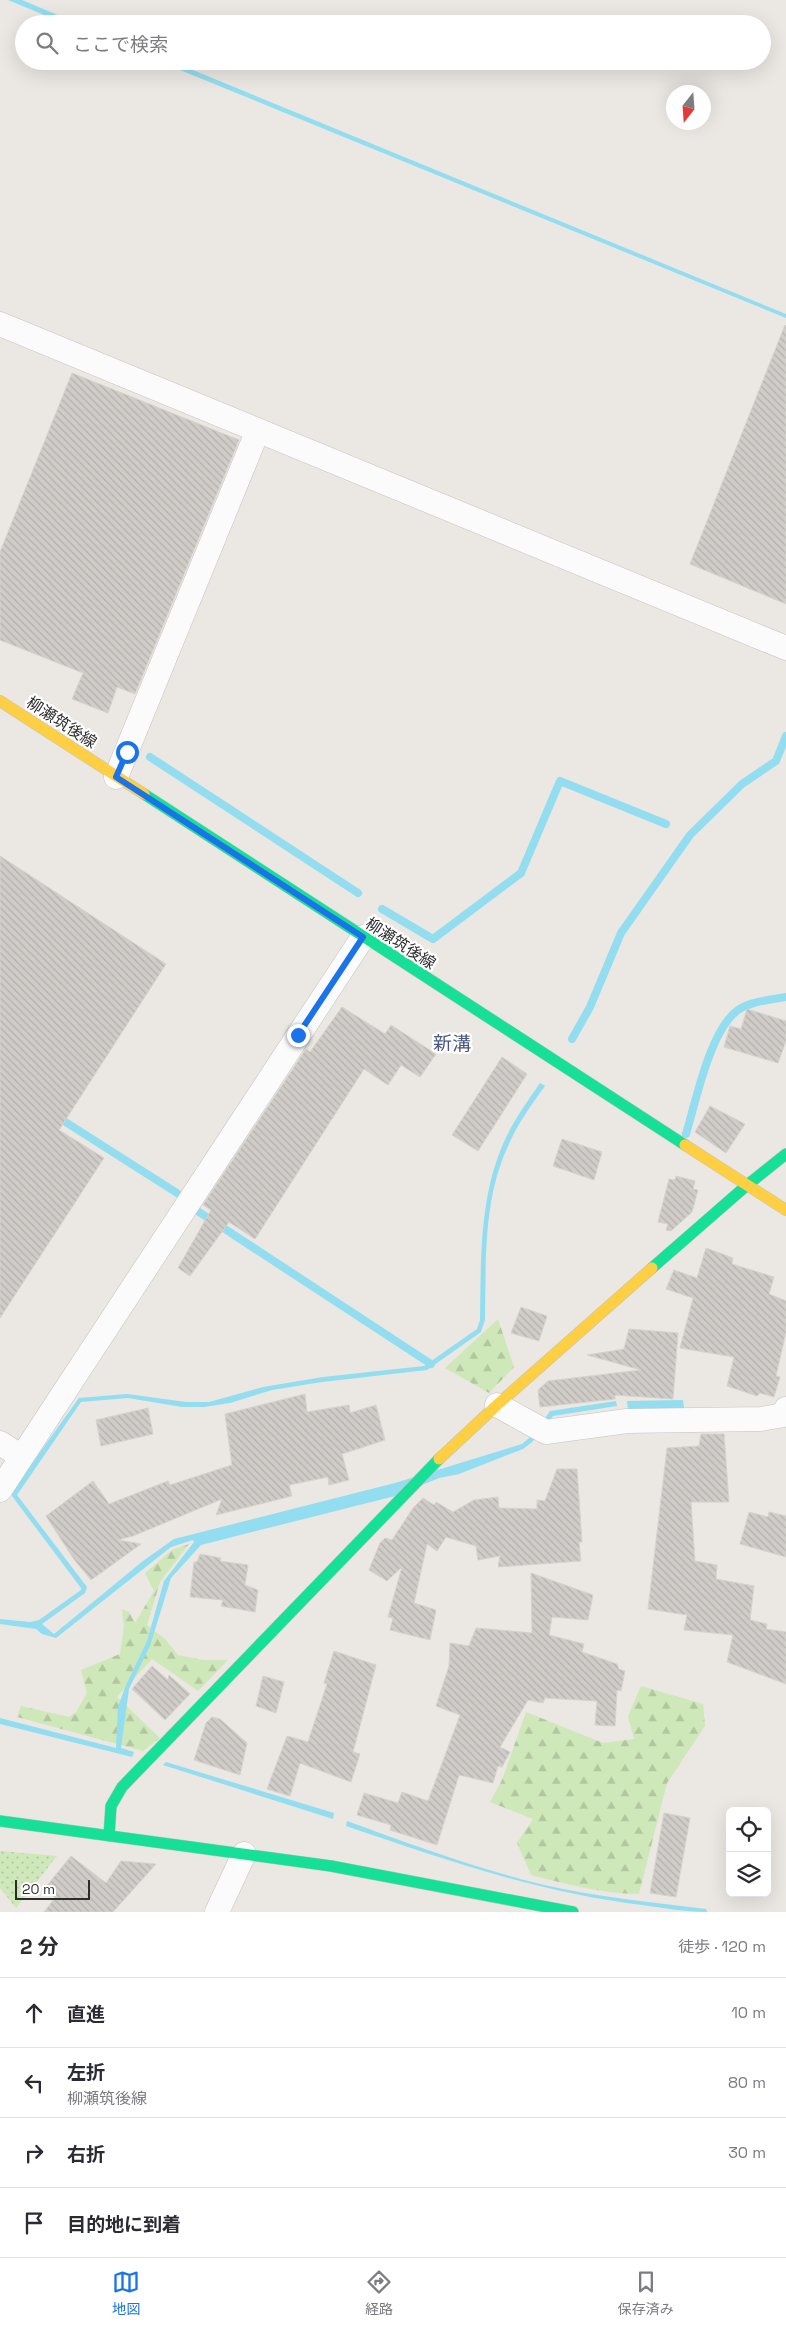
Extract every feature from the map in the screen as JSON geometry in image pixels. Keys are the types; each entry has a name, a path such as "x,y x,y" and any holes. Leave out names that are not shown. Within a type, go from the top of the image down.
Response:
{"street":[{"path":"0,324 786,648"},
{"path":"116,777 258,430"},
{"name":"柳瀬筑後線","path":"0,701 746,1186 786,1210"},
{"path":"0,1490 20,1456 363,937"},
{"path":"109,1836 111,1806 122,1787 432,1466 496,1405 746,1186 786,1154"},
{"path":"496,1405 546,1432 626,1421 761,1419 784,1415 786,1409"},
{"path":"0,1443 20,1456"},
{"path":"0,1822 332,1866 573,1912"},
{"path":"216,1912 244,1854"}],"green space":[{"path":"498,1319 514,1367 489,1393 445,1368"},
{"path":"189,1544 160,1582 147,1625 165,1639 178,1655 203,1660 228,1660 198,1691 152,1659 117,1697 160,1738 143,1751 17,1717 21,1706 69,1717 76,1712 87,1693 81,1670 120,1654 124,1626 122,1609 129,1612 135,1623 154,1591 145,1573 172,1550"},
{"path":"641,1686 703,1704 705,1726 667,1783 639,1894 598,1890 531,1875 517,1843 533,1819 490,1802 502,1780 526,1712 603,1743 634,1739 628,1716"},
{"path":"0,1851 57,1856 16,1908 0,1888"}],"water":[{"path":"8,0 22,0 58,15 44,15"},
{"path":"180,70 193,70 786,314 786,318"},
{"path":"540,1083 545,1086 513,1136 494,1186 486,1253 485,1320 481,1332 427,1370 322,1382 272,1390 230,1403 204,1407 182,1407 128,1398 81,1402 17,1495 87,1587 85,1593 42,1624 54,1634 143,1561 174,1539 395,1483 522,1444 535,1433 550,1411 616,1401 617,1406 553,1416 532,1442 523,1449 459,1474 439,1478 395,1496 201,1545 171,1578 150,1646 129,1689 121,1748 134,1752 132,1757 0,1724 0,1718 116,1748 118,1707 126,1685 147,1641 164,1581 194,1542 193,1540 171,1547 56,1638 42,1634 36,1629 0,1624 0,1619 30,1622 39,1620 81,1590 12,1496 12,1491 79,1398 127,1394 186,1402 209,1402 263,1387 323,1377 424,1366 477,1329 480,1320 483,1230 490,1185 504,1142 520,1112"},
{"path":"683,1400 684,1408 628,1409 627,1401"},
{"path":"166,1762 334,1813 333,1819 163,1765"},
{"path":"347,1821 419,1847 516,1878 561,1889 706,1909 707,1912 674,1910 604,1900 529,1883 455,1862 346,1826"}],"building":[{"path":"786,326 786,604 690,564"},
{"path":"72,373 239,440 135,694 117,687 108,713 72,699 83,673 0,640 0,552"},
{"path":"0,856 166,964 59,1130 104,1158 0,1318"},
{"path":"342,1007 385,1034 391,1025 436,1054 420,1077 401,1065 388,1085 364,1069 255,1239 229,1222 190,1276 178,1268 211,1210 203,1205 306,1049 310,1052"},
{"path":"747,1009 786,1021 786,1041 778,1063 724,1047 730,1026 741,1029"},
{"path":"502,1057 527,1074 478,1151 452,1135"},
{"path":"710,1106 745,1124 726,1153 695,1132"},
{"path":"562,1139 602,1152 594,1180 553,1166"},
{"path":"676,1176 695,1181 693,1189 698,1190 692,1212 671,1231 666,1230 668,1224 658,1222 669,1179 675,1180"},
{"path":"706,1248 733,1258 732,1264 774,1277 769,1294 786,1301 786,1332 776,1376 780,1377 774,1397 760,1393 757,1396 727,1386 734,1357 680,1348 693,1298 666,1289 674,1270 697,1278"},
{"path":"521,1307 547,1316 539,1341 511,1333"},
{"path":"629,1329 678,1333 673,1399 615,1395 615,1399 540,1407 538,1390 548,1381 641,1370 587,1355 624,1349"},
{"path":"305,1394 307,1412 349,1405 350,1413 376,1405 385,1440 342,1454 349,1480 329,1485 328,1477 289,1485 292,1496 216,1515 222,1499 133,1536 118,1540 141,1544 91,1580 73,1558 46,1516 93,1481 109,1504 168,1481 170,1485 232,1465 225,1414"},
{"path":"148,1408 153,1434 101,1446 96,1420"},
{"path":"701,1434 724,1434 729,1502 691,1502 695,1561 717,1565 716,1579 754,1586 750,1620 767,1624 766,1629 786,1632 786,1684 727,1662 733,1635 684,1630 687,1615 648,1609 667,1448 699,1446"},
{"path":"557,1469 577,1469 582,1542 579,1542 581,1561 498,1567 500,1556 478,1560 476,1546 446,1537 437,1551 427,1544 414,1603 436,1610 430,1640 390,1630 393,1618 388,1617 402,1567 387,1581 369,1570 380,1543 385,1538 392,1540 413,1508 423,1498 434,1505 436,1502 453,1512 474,1500 498,1497 499,1508 537,1509 537,1500 545,1501"},
{"path":"749,1512 768,1517 769,1512 786,1516 786,1557 740,1544"},
{"path":"200,1554 221,1558 220,1561 248,1565 245,1585 258,1590 255,1612 221,1606 223,1600 190,1597 194,1562 197,1562"},
{"path":"531,1573 593,1595 588,1620 552,1617 549,1635 584,1644 582,1652 617,1664 619,1669 625,1671 621,1691 617,1690 615,1726 595,1725 597,1701 545,1698 543,1703 528,1700 500,1747 510,1752 502,1767 498,1766 493,1783 459,1775 437,1845 390,1830 391,1825 357,1815 364,1793 398,1803 402,1792 428,1801 460,1715 436,1706 449,1666 450,1643 469,1646 476,1628 532,1633"},
{"path":"334,1651 376,1665 353,1752 360,1754 351,1782 300,1763 290,1796 267,1789 287,1736 308,1742 327,1684 324,1683"},
{"path":"152,1666 168,1680 169,1675 190,1694 165,1720 132,1689"},
{"path":"263,1676 284,1682 276,1713 256,1706"},
{"path":"212,1717 220,1719 247,1743 240,1775 194,1760 206,1723"},
{"path":"664,1813 690,1818 676,1897 650,1893"},
{"path":"71,1856 106,1883 121,1861 156,1864 113,1912 44,1912 55,1898 45,1888"}],"waterway":[{"path":"572,1039 590,1007 621,933 690,835 742,784 776,761 786,736"},
{"path":"150,757 358,893"},
{"path":"382,909 433,939 521,873 560,781 666,824"},
{"path":"686,1134 705,1067 719,1033 728,1020 743,1007 761,1001 786,997"},
{"path":"56,1116 177,1193"},
{"path":"199,1212 431,1364"}],"traffic: fast":[{"path":"144,794 685,1145"},
{"path":"652,1268 746,1186 786,1154"},
{"path":"109,1836 111,1806 122,1787 439,1459"},
{"path":"0,1821 331,1866 573,1912"}],"traffic: slow":[{"path":"0,701 144,794"},
{"path":"685,1145 786,1210"},
{"path":"439,1459 652,1268"}],"district":[{"name":"新溝","path":"452,1043"}],"route":[{"path":"127,752 116,777 363,937 298,1035"}]}
